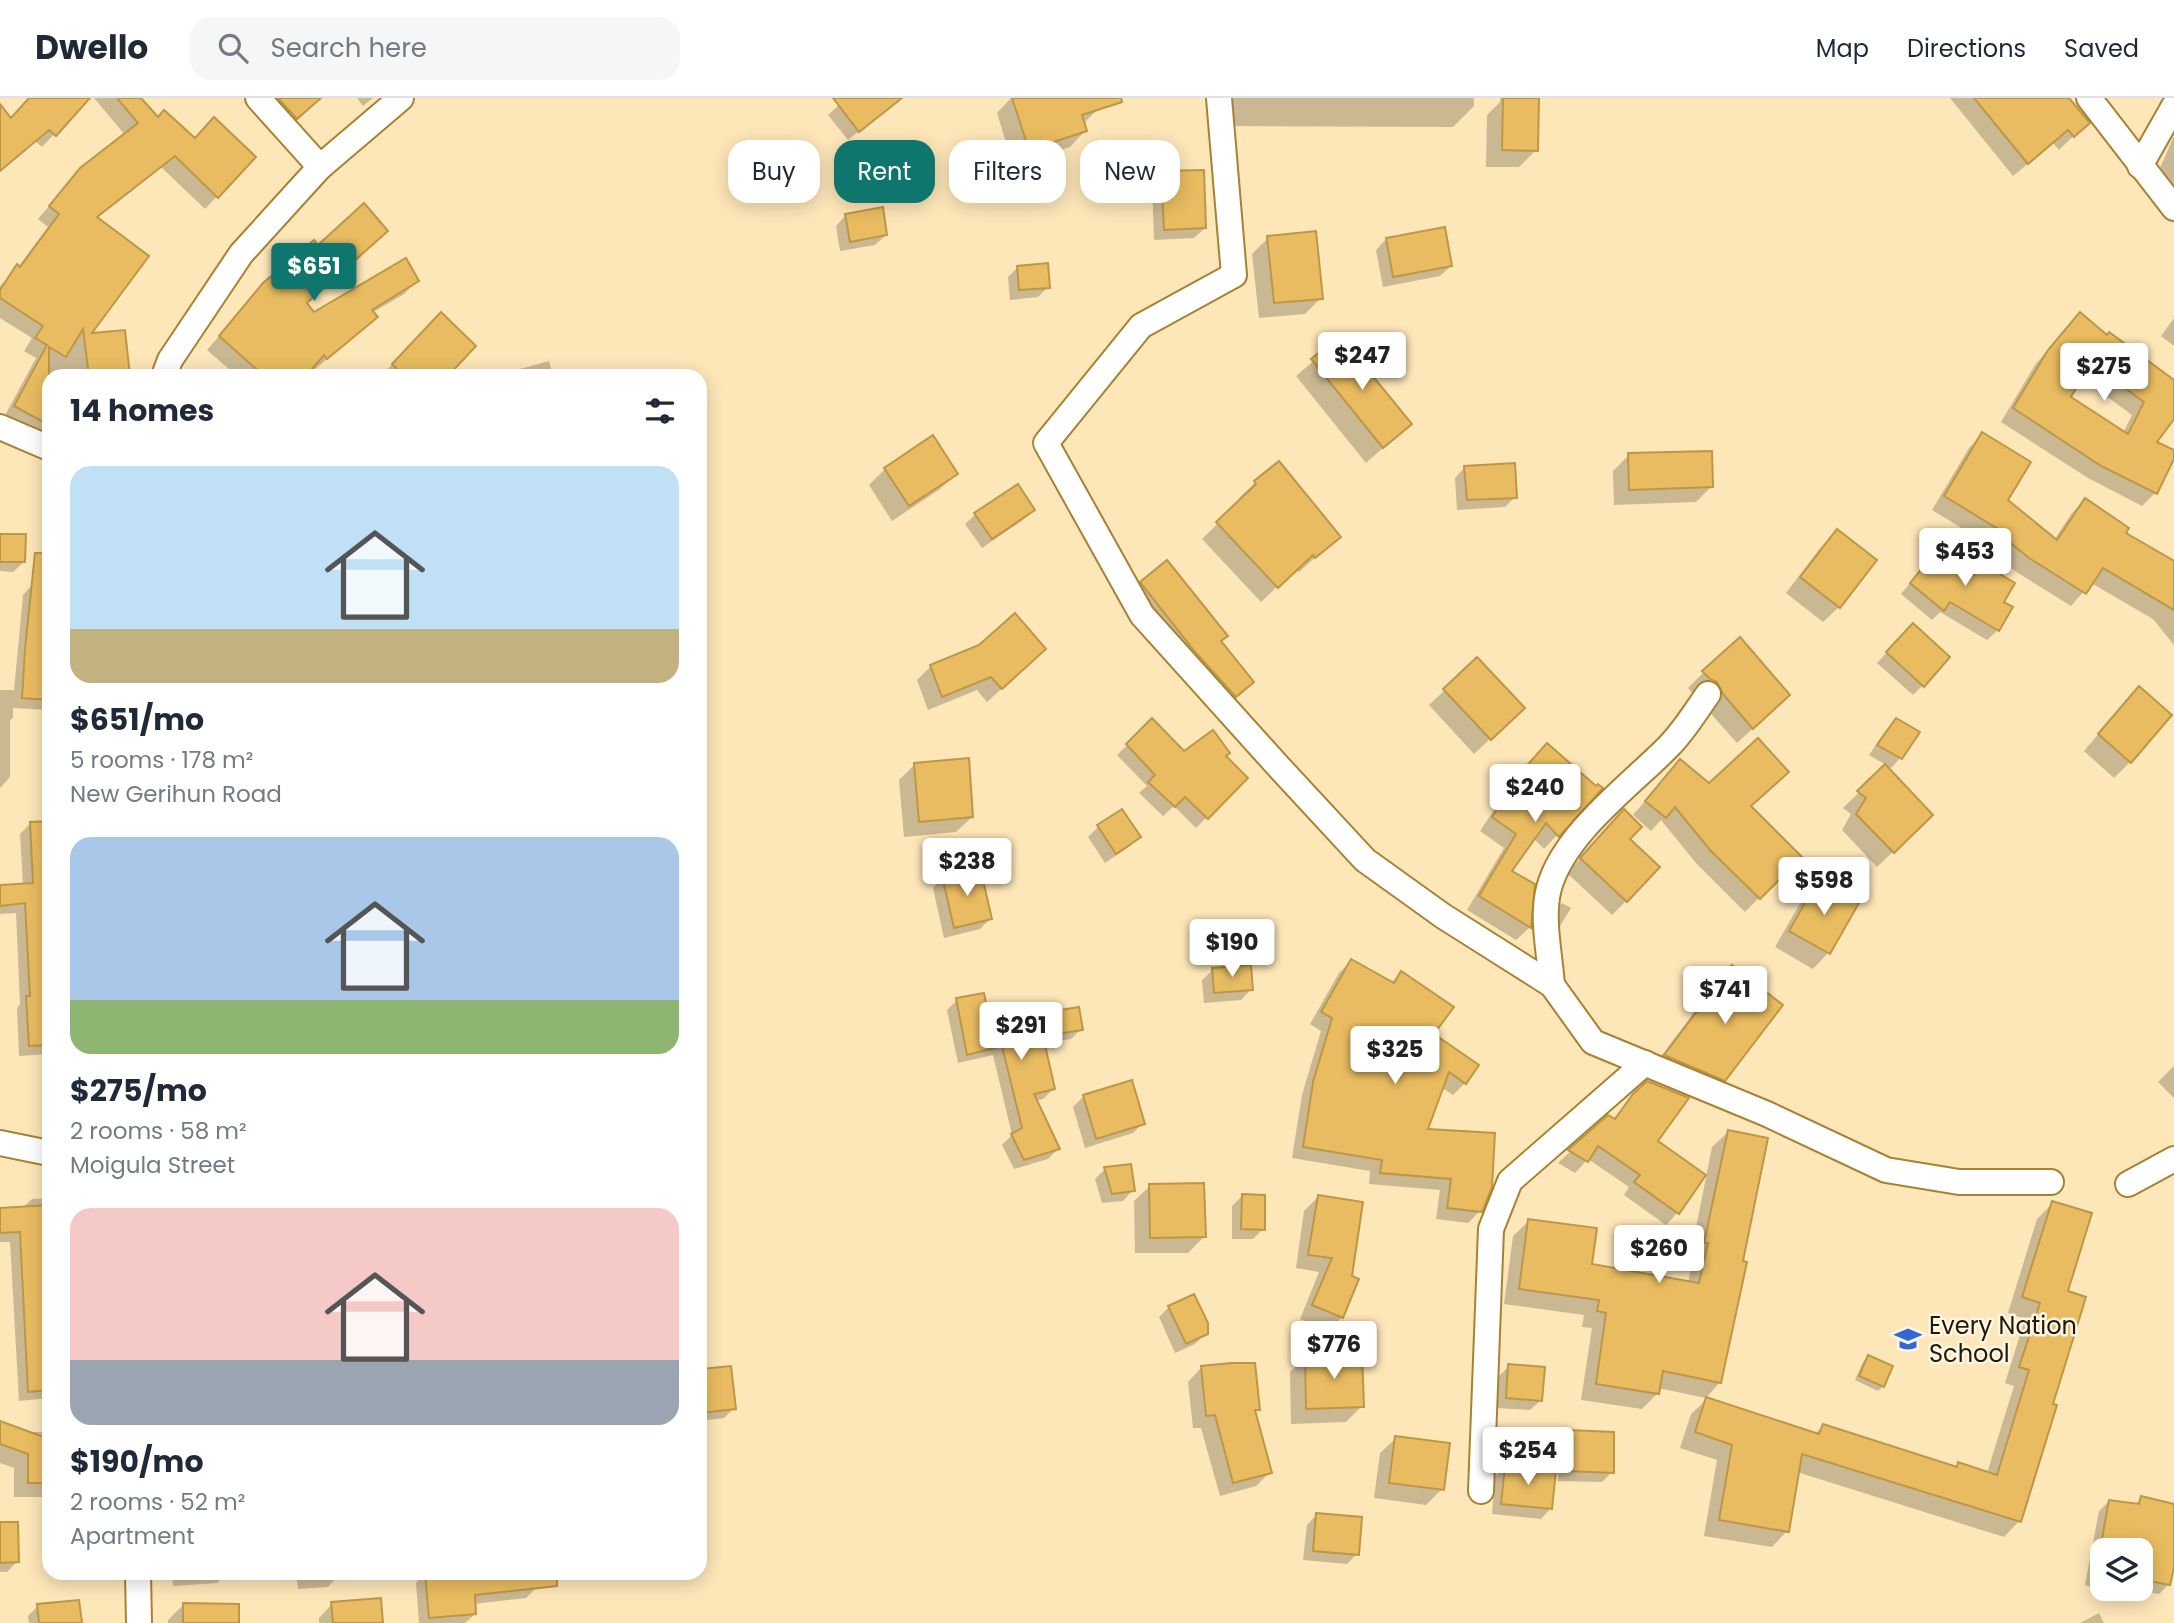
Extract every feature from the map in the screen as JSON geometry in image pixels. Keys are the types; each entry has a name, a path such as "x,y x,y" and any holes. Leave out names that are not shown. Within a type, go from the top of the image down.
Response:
{"street":[{"path":"258,98 320,167"},
{"path":"167,369 240,254 320,167 401,98"},
{"path":"1219,98 1234,275 1140,326 1046,443 1142,615 1365,860 1443,916 1552,985 1593,1042 1767,1114 1886,1170 1959,1182 2051,1182"},
{"path":"2089,98 2174,208"},
{"path":"2140,166 2174,106"},
{"path":"0,427 42,445"},
{"path":"1552,985 1546,919 1549,889 1565,853 1612,797 1671,744 1709,694"},
{"path":"1480,1491 1491,1229 1510,1181 1645,1063"},
{"path":"0,1143 42,1152"},
{"path":"2128,1184 2174,1159"},
{"path":"138,1580 139,1623"}],"building":[{"path":"29,98 90,98 56,136 49,130 0,171 0,104 11,118"},
{"path":"117,98 141,98 158,117 164,110 195,138 214,117 256,157 218,198 175,156 97,217 149,256 92,333 125,330 129,369 88,369 83,329 66,357 49,347 49,369 42,369 42,421 14,406 47,345 35,338 43,326 0,298 0,290 17,264 20,267 59,214 49,206 80,168 138,123"},
{"path":"278,98 321,98 297,119"},
{"path":"833,98 902,98 859,132"},
{"path":"1012,98 1121,98 1122,102 1082,115 1087,131 1060,140 1026,140"},
{"path":"1503,98 1539,98 1538,151 1502,150"},
{"path":"1974,98 2069,98 2090,123 2074,137 2068,130 2028,164"},
{"path":"1204,170 1206,228 1164,230 1163,203 1180,203 1180,171"},
{"path":"364,203 388,231 307,303 314,312 406,258 419,281 372,310 378,317 327,359 324,355 312,369 256,369 219,336 263,283 314,240 318,245"},
{"path":"883,207 887,235 850,242 845,214"},
{"path":"1445,227 1452,266 1393,277 1386,238"},
{"path":"1316,231 1323,299 1274,303 1267,236"},
{"path":"1048,263 1050,288 1019,290 1017,266"},
{"path":"441,312 476,346 455,369 397,369 392,364"},
{"path":"2080,312 2107,335 2109,332 2174,380 2174,419 2157,442 2174,450 2174,459 2157,494 2101,466 2013,408 2048,350","holes":["2091,363 2144,402 2128,434 2071,397"]},
{"path":"1340,336 1412,424 1383,448 1311,359"},
{"path":"1982,432 2031,462 2008,500 2057,540 2085,498 2129,528 2126,533 2174,561 2174,610 2103,568 2086,594 2029,558 2001,535 2003,532 1944,496"},
{"path":"933,435 958,474 909,506 884,468"},
{"path":"1712,451 1713,487 1629,490 1628,453"},
{"path":"1279,461 1341,537 1315,558 1313,555 1278,588 1216,522 1256,484 1254,481"},
{"path":"1515,463 1517,498 1467,500 1464,466"},
{"path":"1018,484 1035,510 992,539 974,513"},
{"path":"1837,529 1877,560 1840,608 1800,577"},
{"path":"0,534 26,534 25,562 0,562"},
{"path":"1940,546 1974,575 1981,563 2015,583 2004,602 2013,607 1999,631 1950,602 1944,611 1910,583"},
{"path":"35,553 42,553 42,699 22,698"},
{"path":"1167,560 1228,636 1221,641 1254,682 1236,697 1196,653 1140,582"},
{"path":"1015,613 1046,649 1002,689 991,677 942,697 930,665 979,645"},
{"path":"1913,623 1950,657 1924,687 1886,652"},
{"path":"1740,637 1790,695 1753,729 1723,694 1717,682 1702,671"},
{"path":"1477,657 1525,708 1491,740 1443,689"},
{"path":"2139,686 2172,715 2131,763 2098,734"},
{"path":"1152,718 1184,751 1213,730 1230,753 1226,756 1248,778 1208,819 1185,797 1175,807 1148,782 1155,775 1126,744"},
{"path":"1896,718 1920,732 1902,759 1877,745"},
{"path":"1758,738 1789,772 1751,806 1802,857 1760,899 1710,850 1675,807 1666,818 1645,801 1680,759 1709,783"},
{"path":"1547,743 1596,786 1598,784 1603,788 1559,837 1546,823 1512,871 1535,884 1531,928 1479,896 1516,834 1492,817 1523,770"},
{"path":"969,758 973,817 919,822 914,763"},
{"path":"1885,764 1933,815 1894,853 1856,814 1866,798 1857,791"},
{"path":"1122,809 1141,837 1116,854 1097,825"},
{"path":"1624,809 1642,827 1630,839 1660,867 1627,902 1580,858"},
{"path":"42,821 42,1045 29,1046 26,996 30,996 25,903 0,906 0,885 33,883 30,822"},
{"path":"980,867 992,919 954,928 942,876"},
{"path":"1818,880 1859,903 1830,954 1789,931"},
{"path":"1351,959 1394,983 1401,971 1454,1007 1434,1034 1479,1065 1466,1084 1449,1072 1428,1129 1495,1133 1492,1187 1482,1212 1447,1208 1451,1179 1380,1173 1382,1160 1303,1147 1313,1082 1332,1018 1321,1012"},
{"path":"1251,965 1253,990 1214,993 1212,968"},
{"path":"1732,965 1783,1005 1725,1081 1664,1055"},
{"path":"984,993 990,1022 1079,1007 1083,1030 1043,1036 1055,1089 1034,1094 1060,1149 1024,1160 1011,1134 1022,1128 1002,1046 967,1055 956,998"},
{"path":"1132,1080 1145,1124 1096,1139 1083,1095"},
{"path":"1647,1081 1689,1098 1658,1141 1706,1175 1679,1214 1634,1182 1640,1175 1598,1146 1588,1162 1568,1150 1608,1115 1615,1119 1633,1094"},
{"path":"1728,1130 1768,1138 1743,1261 1747,1262 1721,1383 1663,1371 1659,1394 1596,1384 1606,1313 1597,1311 1599,1300 1519,1289 1528,1219 1597,1228 1592,1264 1699,1283 1708,1243 1704,1243"},
{"path":"1131,1164 1135,1191 1112,1194 1104,1167"},
{"path":"1204,1183 1206,1237 1150,1238 1149,1184"},
{"path":"1242,1194 1265,1195 1265,1230 1241,1229"},
{"path":"1318,1195 1363,1202 1352,1276 1359,1279 1343,1318 1312,1305 1332,1258 1308,1255"},
{"path":"2052,1201 2092,1213 2068,1291 2086,1297 2053,1404 2057,1405 2021,1522 1802,1454 1789,1532 1719,1520 1732,1445 1695,1432 1706,1397 1819,1434 1823,1424 1957,1467 1958,1462 1997,1475 2029,1370 2019,1367 2040,1303 2022,1297"},
{"path":"42,1205 42,1391 28,1392 20,1232 0,1233 0,1208"},
{"path":"1194,1294 1208,1323 1208,1334 1186,1344 1168,1306"},
{"path":"1362,1353 1364,1407 1306,1409 1305,1355"},
{"path":"1868,1355 1893,1366 1884,1387 1859,1376"},
{"path":"1255,1363 1260,1410 1255,1410 1272,1473 1233,1483 1215,1415 1206,1416 1201,1366"},
{"path":"1508,1364 1545,1367 1542,1401 1506,1398"},
{"path":"731,1366 736,1409 707,1412 707,1368"},
{"path":"0,1421 42,1436 42,1483 28,1483 28,1454 0,1444"},
{"path":"1568,1430 1614,1432 1614,1473 1567,1471"},
{"path":"1395,1436 1450,1443 1444,1490 1389,1483"},
{"path":"1505,1465 1556,1470 1552,1509 1501,1504"},
{"path":"2141,1496 2174,1504 2174,1568 2170,1585 2153,1582 2153,1538 2102,1538 2109,1500 2139,1504"},
{"path":"1316,1513 1362,1517 1359,1555 1313,1551"},
{"path":"0,1522 18,1522 19,1562 0,1563"},
{"path":"426,1580 557,1580 557,1586 475,1595 476,1614 429,1618"},
{"path":"381,1598 383,1623 333,1623 331,1602"},
{"path":"79,1600 82,1623 39,1623 37,1604"},
{"path":"183,1603 239,1604 239,1623 183,1623"}],"place":[{"name":"Every Nation School","path":"1908,1339"}]}
